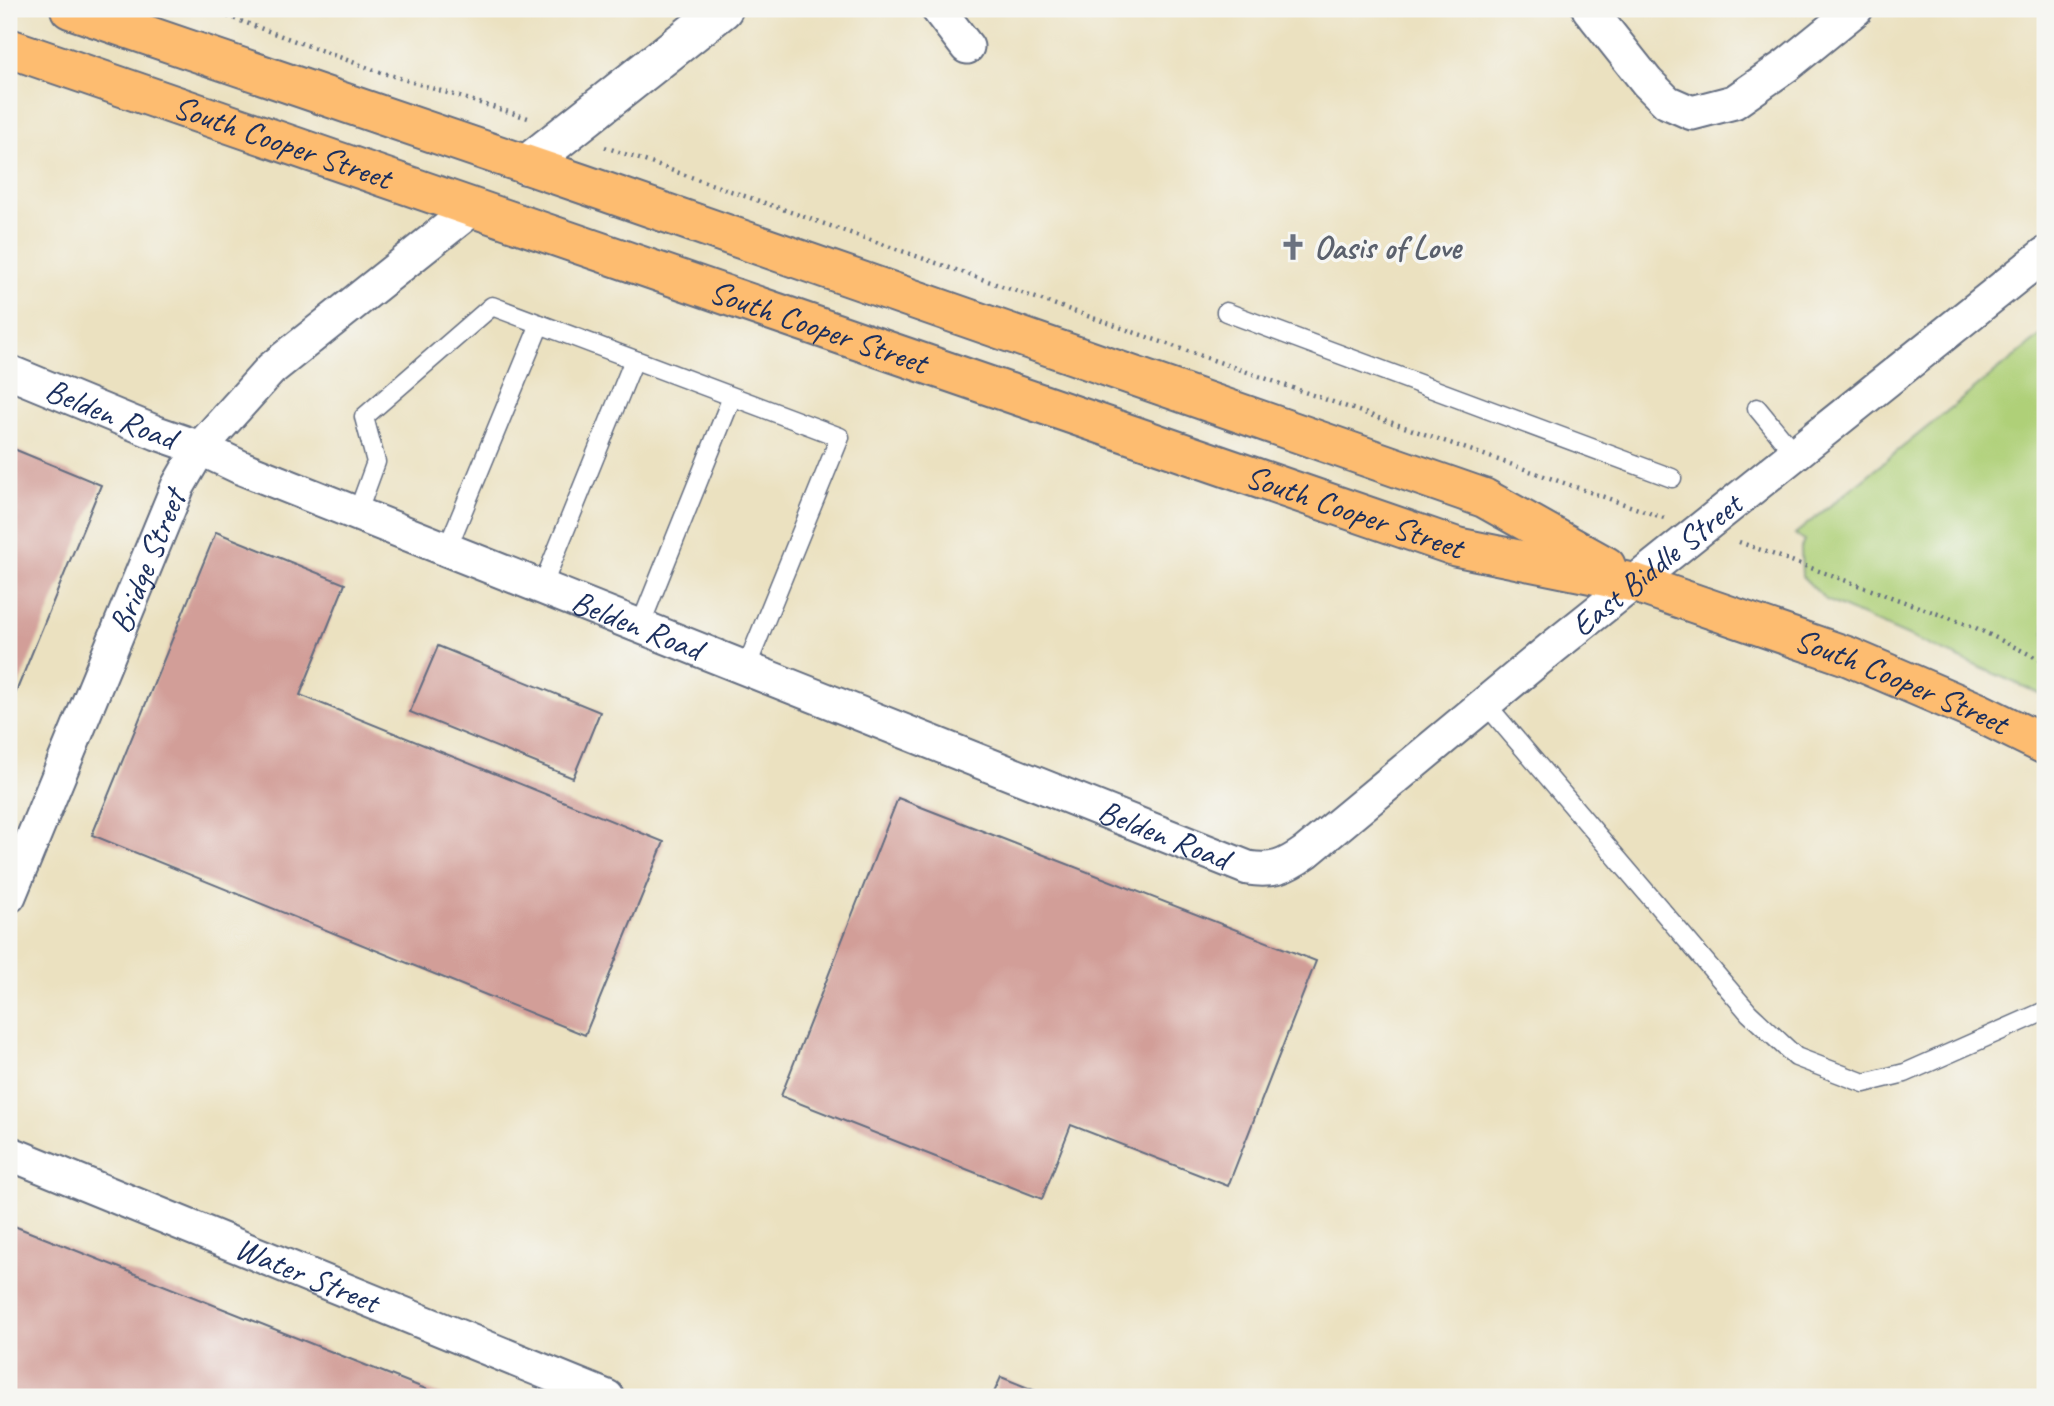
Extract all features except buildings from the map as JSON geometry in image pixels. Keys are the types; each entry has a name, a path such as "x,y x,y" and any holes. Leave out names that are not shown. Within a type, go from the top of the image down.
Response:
{"main road":[{"name":"South Cooper Street","path":"70,9 526,164 1484,498 1635,583"},
{"name":"South Cooper Street","path":"9,48 1457,547 1635,583 1847,656 1980,712 2045,746"},
{"path":"473,208 526,164"}],"street":[{"path":"526,164 723,9"},
{"path":"938,9 968,47"},
{"path":"1589,9 1647,82 1667,102 1692,113 1734,103 1787,65 1856,9"},
{"name":"Bridge Street","path":"9,896 178,486 200,448 271,369 473,208"},
{"name":"East Biddle Street","path":"1266,871 1290,864 1306,852 1485,703 2045,254"},
{"name":"Belden Road","path":"9,372 200,448 242,468 1248,868 1266,871"},
{"name":"Water Street","path":"9,1153 607,1397"}],"lane":[{"path":"357,514 376,461 364,417 492,306 840,437 746,668"},
{"path":"1226,312 1672,478"},
{"path":"447,549 540,324"},
{"path":"542,587 634,360"},
{"path":"640,626 732,397"},
{"path":"1757,408 1795,454"},
{"path":"1485,703 1749,1013 1796,1057 1864,1083 1905,1073 2045,1011"}],"path":[{"path":"208,9 377,71 522,115"},
{"path":"624,154 1673,521"},
{"path":"1778,555 1974,628 2045,662"}],"green space":[{"path":"2045,332 2045,696 1826,600 1802,576 1801,548 1804,541 1795,534"}],"place":[{"name":"Oasis of Love","path":"1293,247"}]}
